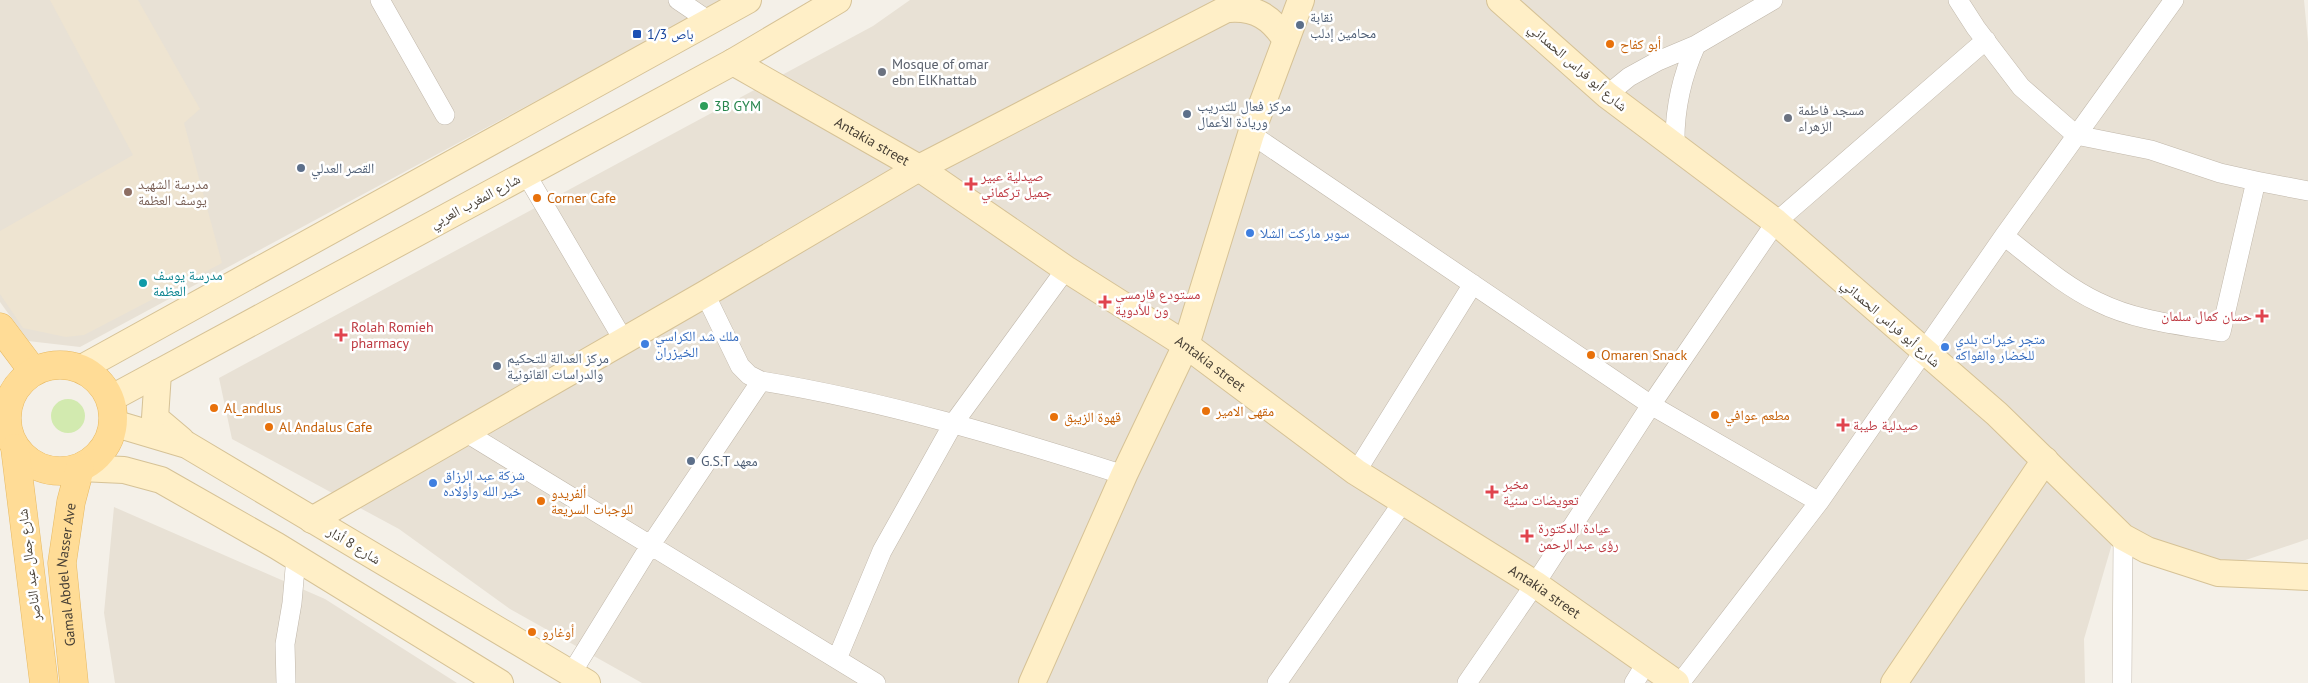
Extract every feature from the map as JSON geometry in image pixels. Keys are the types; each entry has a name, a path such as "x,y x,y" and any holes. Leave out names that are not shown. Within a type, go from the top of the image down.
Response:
{"main road":[{"path":"0,327 33,371"},
{"path":"57,364 82,368 104,386 112,411 110,437 103,450 80,468 62,471 44,469 28,461 7,429 7,409 12,394 20,381 33,371 57,364"},
{"name":"شارع جمال عبد الناصر","path":"7,429 44,683"},
{"name":"Gamal Abdel Nasser Ave","path":"74,683 62,563 71,502 80,468"}],"street":[{"path":"380,0 445,115"},
{"path":"678,0 709,22"},
{"path":"82,368 748,0"},
{"name":"شارع المغرب العربي","path":"112,411 158,373 733,62 838,0"},
{"path":"1032,683 1124,475 1186,345 1251,134 1301,0"},
{"name":"شارع أبو فراس الحمداني","path":"1500,0 1607,95 1776,222 1997,414 2123,537 2148,550 2218,573 2308,577"},
{"path":"1607,95 1629,77 1696,45 1773,0"},
{"path":"1958,0 2022,87 2076,135 2151,150 2194,165 2256,182 2308,191"},
{"path":"1680,683 1819,502 2004,236 2174,0"},
{"path":"312,520 624,341 919,168 1237,4 1245,9 1260,13 1277,26 1286,40"},
{"path":"1467,683 1535,584 1651,405 1776,222 1986,40"},
{"path":"1674,147 1678,95 1688,61 1696,45"},
{"name":"Antakia street","path":"733,62 919,168 1066,269 1186,345 1356,472 1535,584 1640,673 1676,683"},
{"path":"1251,134 1651,405 1819,502"},
{"path":"526,174 624,341"},
{"path":"2004,236 2068,284 2098,302 2134,316 2221,332 2256,182"},
{"path":"837,659 882,551 953,424 1066,269"},
{"path":"1356,472 1473,284"},
{"path":"705,294 740,366 749,375 761,380 953,424 1028,444 1124,475"},
{"path":"158,373 155,418 187,445"},
{"path":"579,678 650,546 761,380"},
{"name":"شارع 8 أذار","path":"112,411 187,445 579,678"},
{"path":"465,432 876,683"},
{"path":"1894,683 2045,460"},
{"path":"80,468 124,470 161,480 296,557 500,683"},
{"path":"1277,683 1403,502"},
{"path":"2122,683 2123,537"},
{"path":"286,683 285,644 292,603 296,557"}],"shaded area":[{"path":"0,0 723,0 80,347 28,341 0,302"},
{"path":"50,0 138,0 200,109 184,123 222,263 84,335 66,337 23,328 0,294 0,231 133,155"},
{"path":"910,0 2304,0 2308,42 2308,539 2228,566 2117,527 2084,639 2085,683 642,683 510,609 399,529 232,439 219,378 873,26"},
{"path":"114,507 325,599 457,683 115,683 104,613"}],"green space":[{"path":"68,399 75,400 80,404 84,409 84,423 80,428 75,432 68,433 61,432 56,428 52,423 51,416 52,409 56,404 61,400"}],"place":[{"name":"نقابة محامين إدلب","path":"1300,25"},
{"name":"باص 1/3","path":"637,34"},
{"name":"أبو كفاح","path":"1610,44"},
{"name":"Mosque of omar ebn ElKhattab","path":"882,72"},
{"name":"3B GYM","path":"704,106"},
{"name":"مركز فعال للتدريب وريادة الأعمال","path":"1187,114"},
{"name":"مسجد فاطمة الزهراء","path":"1788,118"},
{"name":"القصر العدلي","path":"301,168"},
{"name":"صيدلية عبير جميل تركماني","path":"971,184"},
{"name":"مدرسة الشهيد يوسف العظمة","path":"128,192"},
{"name":"Corner Cafe","path":"537,198"},
{"name":"سوبر ماركت الشلا","path":"1250,233"},
{"name":"مدرسة يوسف العظمة","path":"143,283"},
{"name":"مستودع فارمسي ون للأدوية","path":"1105,302"},
{"name":"حسان كمال سلمان","path":"2262,316"},
{"name":"Rolah Romieh pharmacy","path":"341,335"},
{"name":"ملك شد الكراسي الخيزران","path":"645,344"},
{"name":"متجر خيرات بلدي للخضار والفواكه","path":"1945,347"},
{"name":"Omaren Snack","path":"1591,355"},
{"name":"مركز العدالة للتحكيم والدراسات القانونية","path":"497,366"},
{"name":"Al_andlus","path":"214,408"},
{"name":"مقهى الامير","path":"1206,411"},
{"name":"مطعم عوافي","path":"1715,415"},
{"name":"قهوة الزيبق","path":"1054,417"},
{"name":"صيدلية طيبة","path":"1843,425"},
{"name":"Al Andalus Cafe","path":"269,427"},
{"name":"G.S.T معهد","path":"691,461"},
{"name":"شركة عبد الرزاق خير الله وأولاده","path":"433,483"},
{"name":"مخبر تعويضات سنية","path":"1492,492"},
{"name":"ألفريدو للوجبات السريعة","path":"541,501"},
{"name":"عيادة الدكتورة رؤى عبد الرحمن","path":"1527,536"},
{"name":"أوغارو","path":"532,632"}]}
